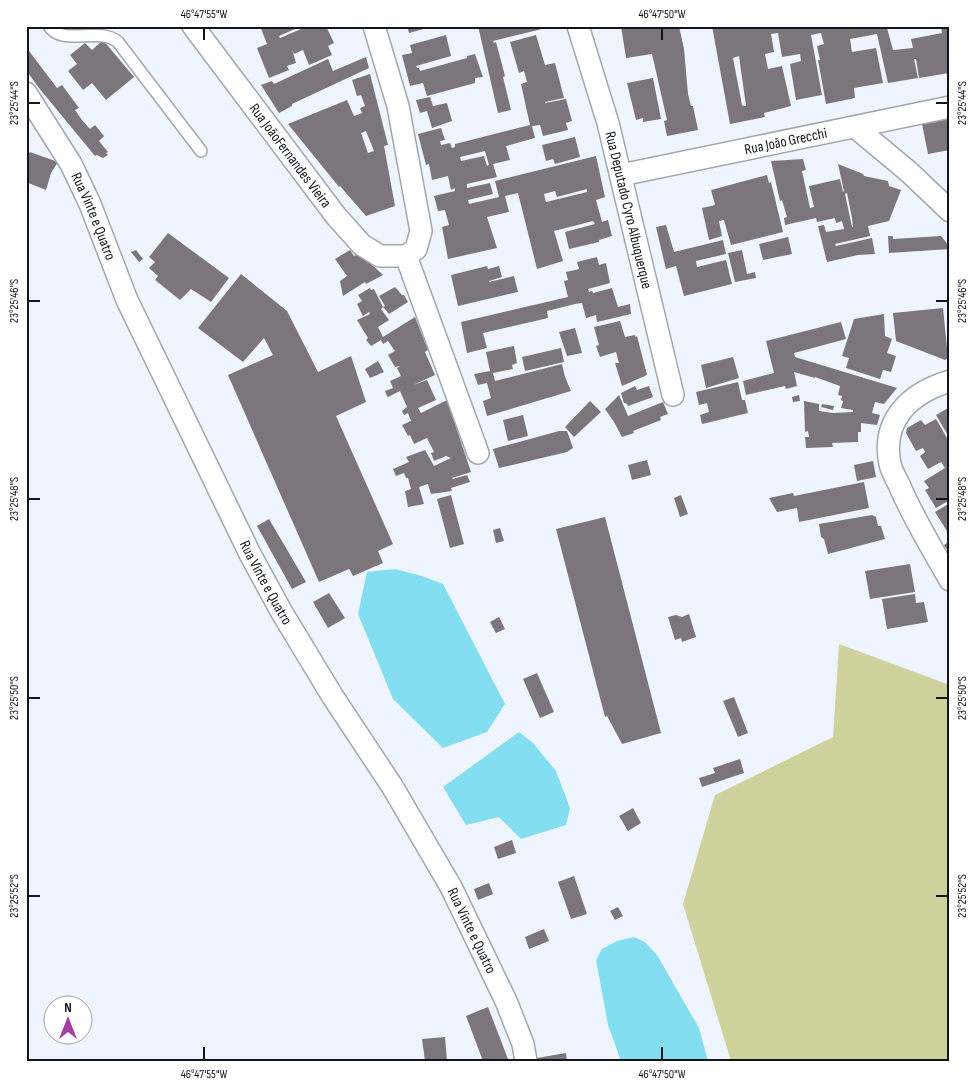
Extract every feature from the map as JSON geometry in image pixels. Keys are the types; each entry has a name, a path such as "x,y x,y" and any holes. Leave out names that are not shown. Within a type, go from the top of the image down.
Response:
{"street":[{"name":"Rua JoãoFernandes Vieira","path":"193,26 336,216 362,245 380,256 406,256"},
{"path":"374,26 398,106 421,231 416,248 406,256 478,453"},
{"name":"Rua Deputado Cyro Albuquerque","path":"578,26 608,122 673,395"},
{"name":"Rua Vinte e Quatro","path":"26,93 71,164 90,204 127,300 250,554 281,611 333,696 392,786 451,887 506,1001 523,1044 526,1061"},
{"name":"Rua João Grecchi","path":"621,175 950,107"},
{"path":"855,127 909,172 950,211"},
{"path":"950,381 920,393 902,408 892,424 888,442 890,466 912,514 950,580"}],"lane":[{"path":"49,26 57,34 104,35 118,42 201,151"}],"green space":[{"path":"839,644 950,685 950,1061 731,1061 683,904 715,795 833,737"}],"water":[{"path":"395,569 443,584 505,704 487,732 443,748 393,699 358,614 367,572"},
{"path":"519,732 533,743 556,771 570,808 566,825 521,839 499,817 466,825 443,787"},
{"path":"634,937 645,942 657,955 699,1028 708,1061 621,1061 608,1025 596,960 602,949 617,941"}],"building":[{"path":"260,26 302,26 279,36 280,38 308,26 326,26 334,43 328,46 332,55 309,65 303,50 294,54 292,49 296,63 287,66 289,70 269,78 257,48 267,44"},
{"path":"407,26 430,26 431,27 409,33"},
{"path":"478,26 545,26 546,28 493,41 494,43 496,42 505,76 503,77 511,110 498,113"},
{"path":"621,26 679,26 684,49 688,94 691,106 693,106 698,130 667,136 664,121 667,120 652,54 626,58"},
{"path":"712,26 720,26 720,29 737,26 893,26 887,28 893,50 913,48 911,39 942,33 941,26 950,26 950,62 947,62 949,73 919,78 916,59 914,59 918,78 888,83 877,34 850,39 852,52 876,48 883,83 854,88 855,98 826,104 817,46 824,44 821,33 811,35 822,95 796,100 790,64 801,61 800,54 782,57 778,33 771,34 774,52 765,54 768,69 782,66 791,106 764,113 765,117 730,124","holes":["739,56 746,106 742,105 733,58"]},
{"path":"446,35 451,56 416,66 417,68 420,71 475,54 483,77 475,78 475,83 427,96 423,83 410,86 402,55 412,53 410,45"},
{"path":"536,35 545,65 555,63 564,98 545,103 566,99 572,121 566,123 568,130 543,136 540,125 532,126 535,138 506,146 510,160 493,164 497,177 467,184 467,188 490,183 493,194 468,200 469,204 499,197 495,181 596,156 605,197 596,200 602,222 608,220 612,236 599,240 599,242 569,249 565,232 595,224 593,221 554,231 563,261 537,269 518,193 505,196 509,212 487,217 497,248 448,259 442,227 449,225 445,210 438,211 434,196 455,191 455,188 451,190 448,176 432,180 429,164 426,165 418,134 441,128 445,140 440,141 441,145 450,143 452,148 455,147 455,144 530,125 521,84 527,82 524,71 519,73 510,42","holes":["485,151 489,165 487,166 484,156 461,161 460,157","587,189 587,192 546,202 544,194 555,191 557,197"]},
{"path":"103,40 134,77 106,100 92,83 83,90 68,71 77,64 70,55 85,43 92,50"},
{"path":"29,51 57,88 62,85 79,108 75,110 82,120 90,129 95,125 104,136 99,141 108,152 106,153 108,155 103,158 95,156 39,88 26,70 26,52"},
{"path":"366,57 369,68 292,104 292,106 279,113 261,85 272,81 274,84 328,59 333,71"},
{"path":"370,74 388,145 384,146 395,206 366,216 339,187 288,124 347,100 354,116 362,113 360,108 365,106 361,95 357,96 352,80","holes":["366,131 374,151 368,153 361,133"]},
{"path":"653,78 661,119 643,122 643,118 636,120 627,83"},
{"path":"430,97 433,106 447,103 452,121 432,128 427,111 420,113 416,100"},
{"path":"950,113 950,150 928,154 922,124 937,122 936,115"},
{"path":"575,137 580,157 555,164 553,159 546,161 542,145"},
{"path":"30,152 58,162 51,173 46,190 26,182 26,157"},
{"path":"803,159 806,170 802,171 810,208 814,207 809,186 840,179 844,191 838,164 864,176 888,181 889,186 901,190 889,221 868,226 870,236 835,244 836,246 872,238 875,254 858,255 827,262 818,226 824,225 826,232 844,229 842,221 836,223 835,218 817,222 816,218 785,225 784,218 787,217 782,200 780,201 771,161","holes":["847,193 853,227 845,194"]},
{"path":"767,175 769,183 771,182 783,232 731,245 724,220 719,221 722,236 709,240 702,208 715,205 711,190"},
{"path":"666,225 674,252 723,240 726,254 696,261 697,267 726,260 732,284 684,296 676,266 666,269 656,227"},
{"path":"168,233 229,278 211,302 191,289 180,300 155,280 158,276 149,268 155,262 149,257"},
{"path":"888,236 893,236 893,239 941,236 950,249 889,253"},
{"path":"788,237 792,254 763,260 759,244"},
{"path":"136,250 143,259 139,262 131,252"},
{"path":"350,250 354,256 361,253 368,263 383,275 366,284 365,282 343,296 340,281 347,276 335,259"},
{"path":"742,250 747,274 755,272 756,278 735,282 728,253"},
{"path":"597,257 599,265 606,263 610,283 588,289 589,292 592,291 593,293 612,288 618,307 630,304 631,314 597,322 596,315 586,318 582,303 575,304 547,311 548,318 483,333 487,348 467,353 461,322 568,297 564,281 568,280 566,272 579,269 577,262"},
{"path":"487,266 488,269 499,266 502,277 489,282 514,276 518,292 458,306 451,275"},
{"path":"241,274 287,311 318,372 351,356 366,402 336,416 393,544 378,551 383,563 353,576 349,569 319,582 228,375 273,355 264,338 243,362 198,328"},
{"path":"395,287 404,295 408,302 389,314 383,307 385,306 379,296"},
{"path":"370,288 371,290 374,289 383,307 381,309 389,320 378,327 383,337 415,317 428,350 425,352 435,375 413,385 427,380 436,400 418,408 421,413 447,400 471,472 452,478 467,475 470,482 451,488 452,491 431,494 428,484 419,487 424,504 408,507 405,491 411,489 408,478 406,478 404,473 396,476 393,469 409,462 406,457 425,450 434,466 451,458 446,456 434,461 431,453 434,452 427,438 414,444 402,425 411,421 408,413 404,415 402,411 407,407 400,391 387,396 385,391 393,388 390,381 401,376 397,368 400,366 395,367 388,355 395,351 388,341 383,344 381,340 371,346 366,340 368,338 357,320 370,314 369,312 363,316 357,304 362,301 358,295"},
{"path":"943,308 948,358 945,360 896,341 893,313"},
{"path":"884,314 885,336 892,339 887,353 896,356 891,372 883,370 880,379 846,368 849,358 842,356 854,319"},
{"path":"620,321 625,337 637,336 647,375 622,386 615,363 619,363 616,352 600,357 596,346 599,345 594,327"},
{"path":"841,322 846,339 794,353 795,357 897,388 884,404 875,402 872,413 880,415 877,425 861,423 861,432 858,432 858,442 832,443 833,447 806,448 805,437 809,437 808,431 805,432 804,401 819,404 819,411 833,413 853,412 853,410 841,408 842,396 838,395 840,386 794,372 797,386 786,389 785,386 746,395 743,381 774,373 766,341"},
{"path":"575,328 582,353 567,356 559,332"},
{"path":"514,346 517,363 512,365 513,369 493,373 495,381 562,364 571,391 487,416 483,401 491,398 487,383 478,385 474,374 490,371 486,352"},
{"path":"561,348 564,362 525,371 522,357"},
{"path":"733,357 739,378 706,388 701,365"},
{"path":"378,361 384,372 370,378 365,369"},
{"path":"738,382 742,400 745,400 748,413 702,424 700,415 709,412 707,403 699,405 696,392"},
{"path":"635,386 637,390 649,386 653,397 628,406 624,403 621,393"},
{"path":"619,395 628,416 663,402 668,414 660,417 661,420 622,437 605,409"},
{"path":"799,395 800,401 793,402 792,397"},
{"path":"590,401 601,412 574,437 565,427"},
{"path":"822,404 834,406 833,410 821,407"},
{"path":"950,407 950,439 936,415"},
{"path":"523,415 528,436 508,441 503,420"},
{"path":"936,419 950,443 950,500 936,508 925,490 929,488 924,481 945,468 941,462 928,469 920,456 925,452 923,448 916,451 906,433 907,428 921,420 925,425"},
{"path":"559,431 567,431 573,448 567,452 499,468 493,449"},
{"path":"647,460 651,475 632,480 628,465"},
{"path":"873,461 876,477 857,481 854,465"},
{"path":"864,482 869,508 799,522 797,508 777,512 769,498 793,493 794,496"},
{"path":"451,495 464,544 450,548 437,499"},
{"path":"681,495 688,514 680,517 674,498"},
{"path":"950,503 950,536 935,512"},
{"path":"872,515 876,517 878,526 881,526 885,539 828,554 824,539 821,537 819,524"},
{"path":"605,517 661,733 622,744 607,716 605,717 556,529"},
{"path":"269,519 306,582 292,589 257,526"},
{"path":"500,528 504,541 496,543 493,530"},
{"path":"950,541 950,554 944,545"},
{"path":"910,564 915,592 870,599 865,571"},
{"path":"329,593 345,618 328,628 313,602"},
{"path":"915,594 916,603 924,602 928,622 887,629 882,599"},
{"path":"689,614 696,637 682,642 681,638 675,640 668,617 676,615 682,617"},
{"path":"499,617 505,629 496,633 490,622"},
{"path":"537,673 554,712 540,718 523,679"},
{"path":"734,697 748,733 738,737 723,701"},
{"path":"740,759 744,773 702,787 699,778 715,773 713,768"},
{"path":"633,808 641,823 628,831 619,816"},
{"path":"512,840 516,853 498,859 494,847"},
{"path":"574,876 587,914 571,919 558,882"},
{"path":"489,883 493,894 478,900 474,889"},
{"path":"618,907 623,916 615,920 610,911"},
{"path":"544,929 549,941 529,949 525,937"},
{"path":"488,1007 508,1059 504,1061 483,1061 466,1016"},
{"path":"445,1037 447,1061 425,1061 422,1039"},
{"path":"566,1053 567,1061 537,1061 537,1058"}]}
